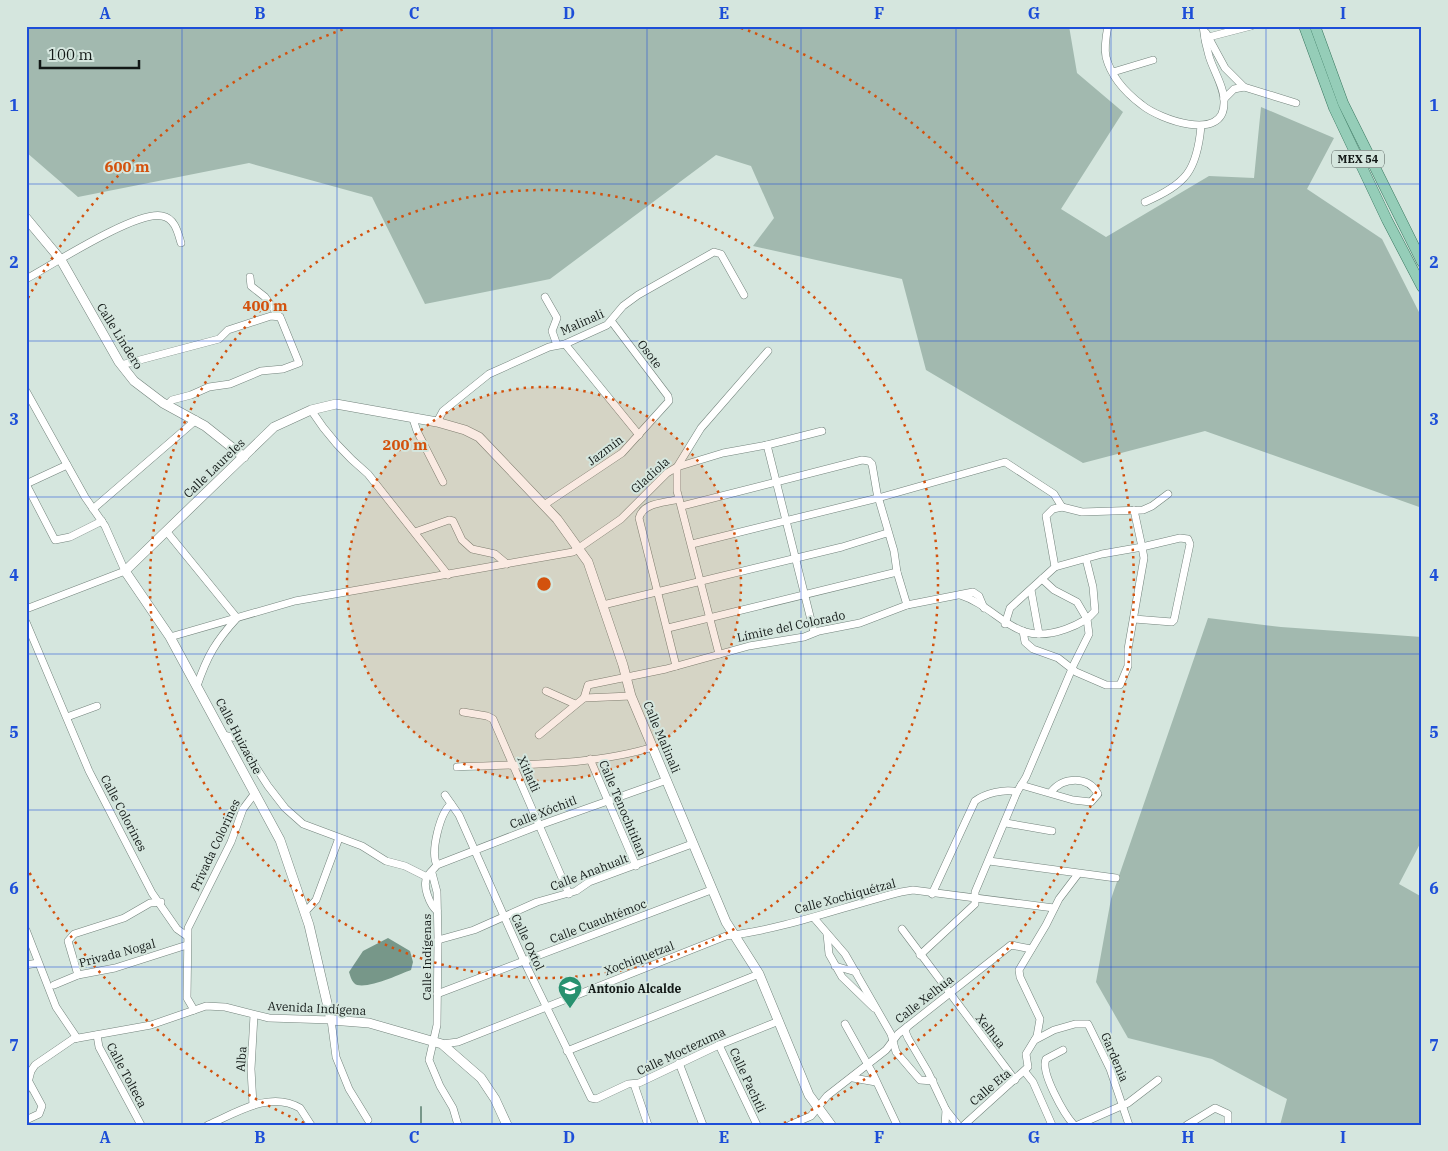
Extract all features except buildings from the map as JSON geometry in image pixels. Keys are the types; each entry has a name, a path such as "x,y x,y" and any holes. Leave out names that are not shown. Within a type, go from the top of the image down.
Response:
{"main road":[{"name":"MEX 54","path":"1304,26 1334,108 1387,220 1422,287"},
{"name":"MEX 54","path":"1315,26 1330,72 1350,120 1422,262"}],"street":[{"path":"1108,26 1106,55 1112,72 1127,92 1148,110 1177,122 1201,126 1209,125 1222,114 1224,98 1203,26"},
{"path":"1206,37 1251,26"},
{"path":"1206,37 1231,75 1244,87 1296,103"},
{"path":"1112,72 1153,60"},
{"path":"1214,69 1231,75"},
{"path":"1224,98 1234,89 1244,87"},
{"path":"1145,202 1175,187 1190,172 1196,162 1201,126"},
{"path":"26,279 115,230 140,219 162,216 170,220 176,228 181,243"},
{"name":"Calle Lindero","path":"26,218 61,260 121,365 138,385 167,406 196,420 244,457"},
{"name":"Malinali","path":"437,422 443,411 489,374 557,345 565,344 612,322 623,306 638,295 716,252 721,254 744,295"},
{"path":"167,406 172,400 191,395 209,387 230,384 261,371 283,369 298,364 299,359 280,317 265,297 251,286 250,277"},
{"path":"546,297 557,318 552,330 557,345"},
{"path":"121,365 219,339 228,330 271,316 280,317"},
{"name":"Osote","path":"612,322 669,400"},
{"path":"565,344 638,435"},
{"name":"Gladiola","path":"579,549 621,519 666,473 677,467 701,428 721,402 768,351"},
{"name":"Calle Huizache","path":"26,391 67,466 102,521 125,571 170,637 255,793 286,855 305,912 331,1020 336,1057 349,1089 368,1120"},
{"name":"Jazmín","path":"544,505 622,453 669,400"},
{"name":"Calle Laureles","path":"26,609 125,571 274,427 311,410 332,404 343,404 413,419 437,422"},
{"path":"311,410 332,440 353,463 368,474 448,575"},
{"path":"413,419 416,431 443,482"},
{"path":"93,509 196,420"},
{"name":"Calle Malinali","path":"437,422 476,434 557,519 588,562 631,696 692,844 733,936 759,974 809,1095 831,1125"},
{"path":"719,654 679,499 676,485 677,467 724,453 767,445 822,431"},
{"path":"767,445 814,632"},
{"path":"682,506 867,460 872,464 878,498 894,551 897,572 907,605"},
{"path":"692,544 878,498 1006,462 1054,494 1062,507"},
{"path":"67,466 26,484 56,540 70,537 102,521"},
{"path":"1055,567 1046,516 1053,509 1062,507 1082,512 1134,510 1148,508 1168,494"},
{"path":"676,666 668,628 639,522 640,514 650,506 679,499"},
{"path":"631,508 640,514"},
{"path":"1023,630 1026,642 1030,647 1058,658 1072,669 1108,686 1122,684 1128,666 1128,649 1144,558 1134,510"},
{"path":"415,532 449,520 453,521 462,540 472,549 495,554 507,564"},
{"path":"167,532 237,618"},
{"path":"603,605 795,558 887,533"},
{"path":"1086,559 1093,587 1095,611 1087,619 1058,632 1039,634 1005,624 1010,608 1055,567 1086,559 1180,538 1188,539 1190,542 1174,620 1172,622 1134,619"},
{"path":"170,637 295,601 569,553 579,549"},
{"path":"668,628 897,572"},
{"path":"920,955 973,907 975,892 1006,823 1017,792 1072,669 1089,637 1087,619 1076,600 1059,593 1042,579"},
{"path":"1031,590 1039,634"},
{"name":"Límite del Colorado","path":"584,698 587,685 676,666 749,646 804,637 814,632 860,623 907,605 960,594 976,594 984,608 1005,624"},
{"path":"197,686 206,658 215,642 237,618"},
{"name":"Calle Colorines","path":"26,622 37,652 89,771 152,893 161,902 177,929 187,936"},
{"path":"546,691 576,704"},
{"path":"539,735 584,698 631,696"},
{"path":"67,717 97,706"},
{"name":"Xitlatli","path":"463,712 489,716 493,719 569,894"},
{"path":"223,735 237,738 268,786 290,814 306,826 362,846 386,861 430,875 437,865 434,855 437,838 447,808 451,804"},
{"path":"457,767 590,759 626,754 653,747"},
{"name":"Calle Tenochtitlan","path":"590,759 606,801 636,866"},
{"name":"Calle Xóchitl","path":"437,865 475,852 540,825 667,780"},
{"path":"1021,785 1051,792 1066,799 1088,803 1096,799 1098,794 1089,786 1071,780 1061,782 1051,792"},
{"path":"932,894 975,801 985,795 1007,790 1017,792"},
{"name":"Privada Colorines","path":"187,936 190,924 231,842 243,809 250,797 255,793"},
{"name":"Calle Oxtol","path":"445,795 459,815 524,961 567,1051 593,1099"},
{"path":"1006,823 1052,831"},
{"path":"305,912 316,900 339,838"},
{"name":"Calle Anahualt","path":"438,940 474,930 537,902 569,894 589,882 692,844"},
{"path":"989,861 1116,878"},
{"path":"1052,1125 1027,1069 1026,1054 1035,1040 1040,1023 1039,1014 1018,972 1054,908 1078,874"},
{"name":"Calle Indígenas","path":"430,875 437,892 437,1043"},
{"name":"Calle Cuauhtémoc","path":"437,994 712,890"},
{"name":"Calle Xochiquétzal","path":"733,936 814,918 907,891 1054,908"},
{"path":"78,975 68,941 74,934 124,918 150,903 161,902"},
{"path":"814,918 846,954 891,1034 896,1052 920,1080 933,1081"},
{"name":"Xelhua","path":"902,929 1015,1080"},
{"path":"26,930 56,1007 77,1038"},
{"path":"827,934 829,954 835,966 850,986 872,1007 876,1008"},
{"path":"187,936 187,998 194,1010"},
{"name":"Xochiquetzal","path":"437,1043 458,1042 726,936 733,936"},
{"name":"Privada Nogal","path":"54,985 78,975 116,968 187,945"},
{"name":"Calle Xelhua","path":"818,1107 827,1096 886,1050 892,1040 907,1027 1011,945 1031,949"},
{"path":"26,965 38,963"},
{"path":"835,966 856,972"},
{"path":"567,1051 759,974"},
{"name":"Avenida Indígena","path":"26,1090 31,1071 35,1065 60,1047 77,1038 151,1025 211,1006 254,1015 302,1020 369,1023 437,1043 481,1078 495,1099 507,1125"},
{"name":"Alba","path":"253,1104 251,1069 254,1015"},
{"name":"Calle Moctezuma","path":"593,1099 634,1084 719,1045 779,1021"},
{"path":"845,1024 868,1065 897,1125"},
{"name":"Gardenia","path":"1035,1040 1054,1030 1075,1024 1088,1024 1110,1069 1129,1125"},
{"path":"907,1027 906,1034 933,1081 946,1110 958,1125"},
{"name":"Calle Tolteca","path":"98,1035 99,1048 139,1122"},
{"path":"437,1043 430,1060 440,1086 453,1108 458,1125"},
{"name":"Calle Pachtli","path":"719,1045 757,1125"},
{"path":"1063,1050 1046,1059 1045,1065 1052,1088 1074,1125"},
{"path":"679,1063 703,1125"},
{"name":"Calle Eta","path":"964,1125 1027,1069"},
{"path":"852,1078 876,1082"},
{"path":"1078,1125 1123,1106 1158,1080"},
{"path":"26,1120 39,1114 42,1106 29,1082"},
{"path":"634,1084 648,1125"},
{"path":"208,1125 253,1104 278,1101 292,1104 303,1110 311,1125"},
{"path":"790,1125 811,1116 818,1107"},
{"path":"1187,1125 1215,1108 1224,1110 1229,1116 1228,1125"},
{"path":"945,1125 946,1110"},
{"path":"130,1124 139,1122"}],"shaded area":[{"path":"26,26 1069,26 1077,73 1123,112 1061,209 1106,237 1209,176 1254,178 1261,107 1334,138 1307,189 1382,239 1422,318 1422,508 1205,431 1083,463 926,370 902,279 753,246 774,218 751,166 716,155 550,279 425,304 372,197 249,163 78,197 26,152"},
{"path":"1208,618 1281,627 1422,637 1422,840 1399,884 1422,897 1422,1125 1280,1125 1287,1099 1212,1059 1128,1038 1096,982 1111,899"},
{"path":"388,938 410,951 413,962 411,970 373,984 358,985 354,983 349,972 363,951"}],"waterway":[{"path":"421,1107 421,1125"}],"place":[{"name":"Antonio Alcalde","path":"570,1009"}]}
